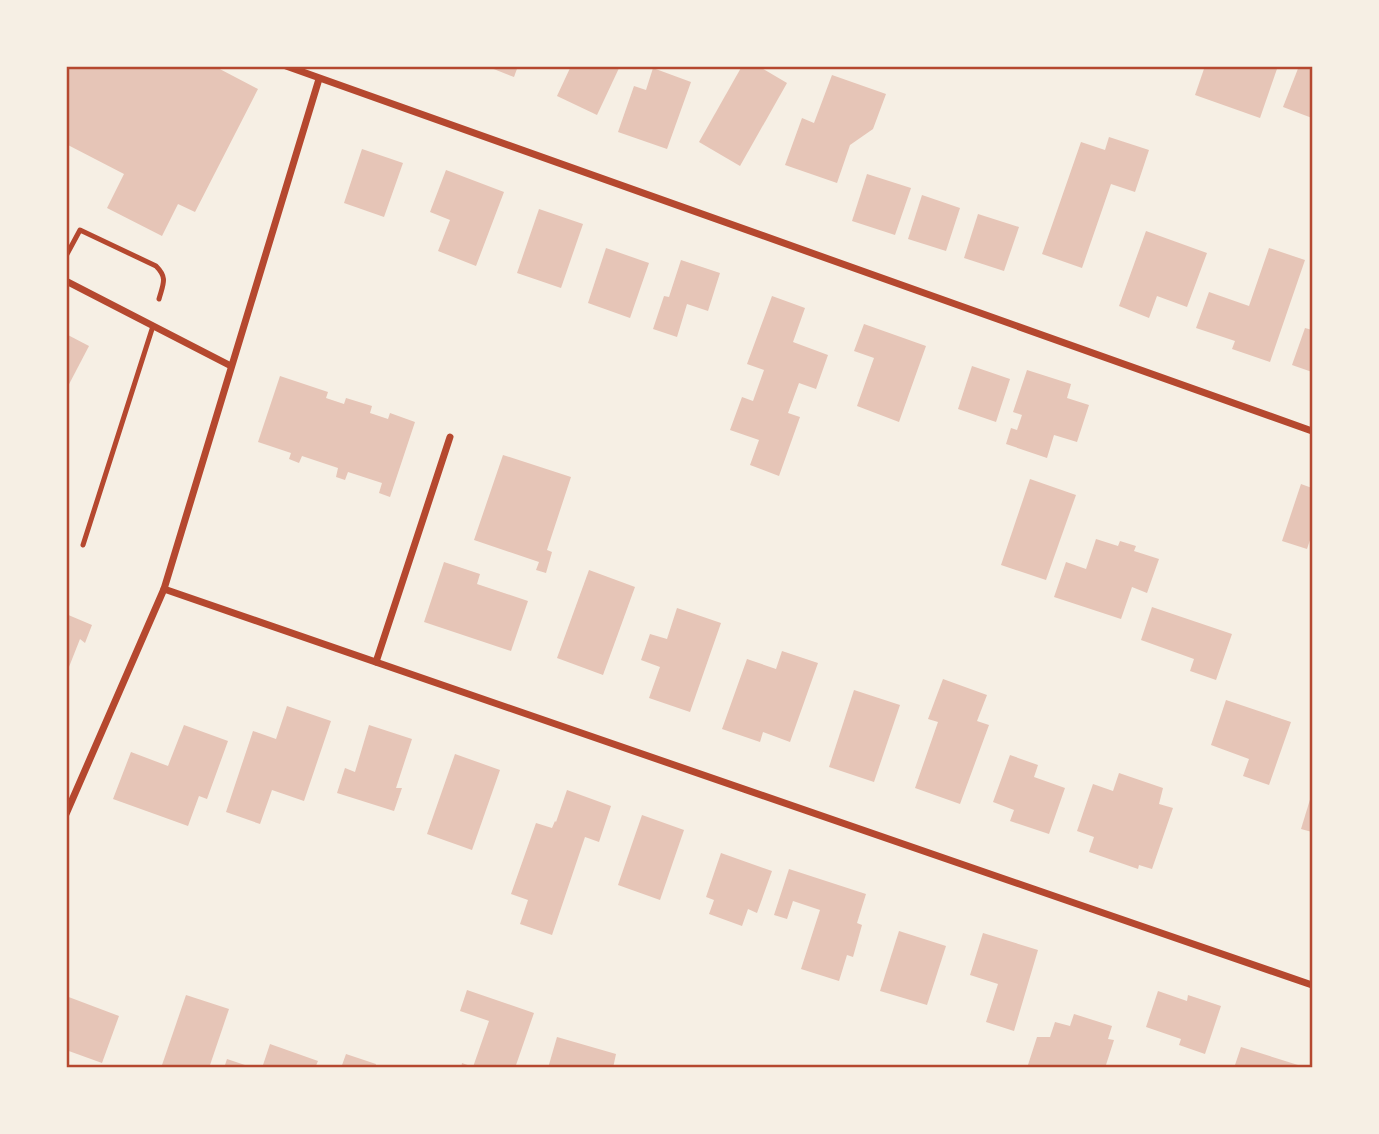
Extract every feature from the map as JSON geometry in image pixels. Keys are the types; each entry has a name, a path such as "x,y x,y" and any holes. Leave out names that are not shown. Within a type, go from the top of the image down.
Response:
{"street":[{"path":"286,66 1312,431"},
{"path":"66,814 164,589 319,79"},
{"path":"66,281 231,366"},
{"path":"376,662 450,437"},
{"path":"164,589 1312,985"}],"lane":[{"path":"66,256 80,230 156,266 163,273 164,282 159,299"},
{"path":"83,545 153,326"}],"building":[{"path":"66,66 214,66 258,89 195,212 178,204 162,236 107,208 124,174 66,144"},
{"path":"486,66 518,66 514,77"},
{"path":"571,66 620,66 597,115 557,96"},
{"path":"742,66 758,66 787,83 740,166 699,142"},
{"path":"1205,66 1278,66 1260,118 1195,95"},
{"path":"1299,66 1312,66 1312,118 1283,107"},
{"path":"653,68 691,82 667,149 618,132 634,86 646,90"},
{"path":"832,75 886,94 873,129 850,145 837,183 785,165 802,118 814,123"},
{"path":"1109,137 1149,150 1135,192 1111,184 1082,268 1042,254 1081,142 1105,150"},
{"path":"362,149 403,163 384,217 344,203"},
{"path":"446,170 504,192 476,266 438,251 450,220 430,212"},
{"path":"867,174 911,188 895,235 852,221"},
{"path":"922,195 960,208 946,251 908,239"},
{"path":"539,209 583,224 561,288 517,273"},
{"path":"978,214 1019,227 1004,271 964,258"},
{"path":"1146,231 1207,253 1187,307 1157,296 1149,318 1119,306"},
{"path":"606,248 649,263 630,318 588,303"},
{"path":"1269,248 1305,260 1270,362 1232,349 1235,341 1196,328 1209,292 1249,306"},
{"path":"681,260 720,273 708,311 687,304 677,337 653,329 664,296 669,297"},
{"path":"772,296 805,308 793,342 828,355 816,389 799,383 788,413 800,417 779,476 750,465 759,440 730,430 742,397 753,401 764,370 747,364"},
{"path":"864,324 926,346 899,422 857,406 874,358 854,351"},
{"path":"1305,328 1312,330 1312,372 1292,365"},
{"path":"66,334 89,346 66,390"},
{"path":"972,366 1010,379 996,422 958,409"},
{"path":"1027,370 1071,384 1067,398 1089,405 1077,442 1054,435 1047,458 1006,444 1011,428 1017,430 1022,415 1013,412"},
{"path":"280,376 328,392 326,398 344,404 346,398 372,406 370,413 388,419 390,413 415,422 390,497 379,493 382,483 348,472 345,480 336,477 338,468 302,456 299,463 289,459 291,453 258,442"},
{"path":"503,455 571,477 547,550 552,552 546,573 536,570 539,562 474,540"},
{"path":"1030,479 1076,495 1046,580 1001,565"},
{"path":"1301,484 1312,488 1312,537 1307,549 1282,541"},
{"path":"1096,539 1118,546 1120,541 1136,546 1134,551 1159,559 1147,593 1132,587 1121,619 1054,597 1066,562 1086,569"},
{"path":"444,562 480,574 477,584 528,601 511,651 424,622"},
{"path":"589,570 635,587 603,675 557,658"},
{"path":"1152,607 1232,634 1216,680 1190,671 1194,659 1141,640"},
{"path":"677,608 721,623 690,712 649,698 660,667 641,660 650,634 667,639"},
{"path":"66,614 92,625 85,643 80,639 67,672"},
{"path":"782,651 818,663 790,742 763,732 760,742 722,729 747,659 776,669"},
{"path":"943,679 987,695 977,721 989,725 960,804 915,788 938,722 928,719"},
{"path":"854,690 900,705 874,782 829,767"},
{"path":"1226,700 1291,722 1269,785 1243,776 1249,759 1211,745"},
{"path":"287,706 331,721 304,801 272,790 260,824 226,812 253,731 276,739"},
{"path":"184,725 228,741 207,799 199,796 188,826 113,799 131,752 168,766"},
{"path":"369,725 412,739 396,788 402,788 394,811 337,793 345,768 355,772"},
{"path":"455,754 500,770 472,850 427,834"},
{"path":"1010,755 1038,765 1034,777 1065,788 1049,834 1010,821 1014,810 993,802"},
{"path":"1119,773 1163,788 1159,804 1173,808 1152,869 1139,865 1138,869 1089,852 1094,837 1077,831 1093,784 1113,791"},
{"path":"567,790 611,806 599,842 585,837 552,935 520,924 528,900 511,894 536,823 552,828"},
{"path":"1312,793 1312,832 1301,829"},
{"path":"642,815 684,830 660,900 618,885"},
{"path":"721,853 772,871 757,913 748,909 742,926 709,914 714,900 706,897"},
{"path":"789,869 866,894 857,923 862,925 853,957 847,955 839,981 801,969 820,910 793,901 787,919 774,915"},
{"path":"899,931 946,946 927,1005 880,991"},
{"path":"983,933 1038,950 1014,1031 986,1022 998,984 970,975"},
{"path":"467,990 534,1013 515,1068 461,1068 462,1063 473,1067 489,1021 460,1011"},
{"path":"1158,991 1187,1001 1188,995 1221,1006 1205,1054 1179,1045 1181,1039 1146,1027"},
{"path":"186,995 229,1009 209,1068 161,1068"},
{"path":"66,996 119,1016 102,1063 66,1050"},
{"path":"1074,1014 1112,1026 1108,1039 1114,1040 1105,1068 1027,1068 1037,1037 1050,1037 1055,1022 1070,1026"},
{"path":"557,1037 616,1054 613,1068 548,1068"},
{"path":"270,1044 318,1061 315,1068 262,1068"},
{"path":"1241,1047 1298,1065 1298,1068 1234,1068"},
{"path":"346,1054 376,1064 375,1068 341,1068"},
{"path":"227,1059 251,1067 251,1068 224,1068"}]}
